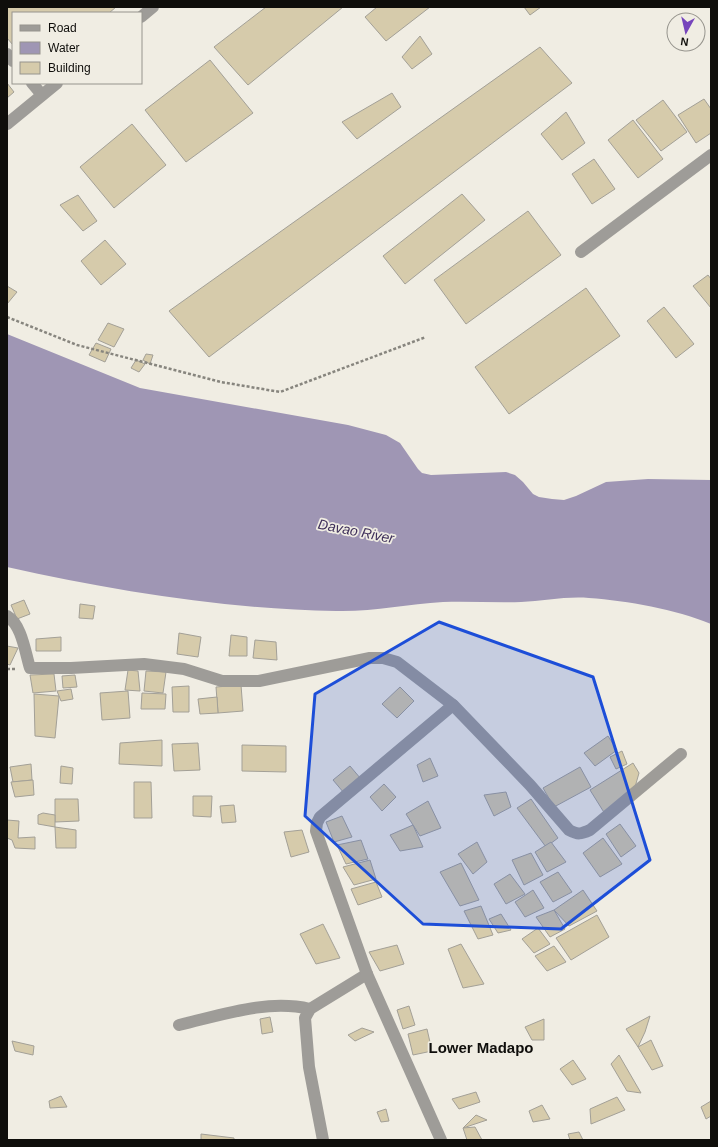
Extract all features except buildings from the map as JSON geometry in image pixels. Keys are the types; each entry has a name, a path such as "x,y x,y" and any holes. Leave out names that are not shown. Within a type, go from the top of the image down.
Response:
{"street":[{"path":"142,16 153,7"},
{"path":"33,84 42,94"},
{"path":"7,124 56,84"},
{"path":"581,252 711,155"},
{"path":"7,616 13,620 18,629 30,668 72,668 144,664 184,669 222,681 259,681 370,658 382,658 397,662 453,705 530,786 569,830 576,834 581,834 590,830 680,754"},
{"path":"441,1140 367,974 316,831 317,823 320,817 453,705"},
{"path":"323,1140 309,1060 305,1018 310,1009 367,974"},
{"path":"178,1025 270,1005 295,1006 310,1009"}],"path":[{"path":"7,317 76,345 186,374 280,392 426,337"}],"highlighted area":[{"path":"439,622 593,677 650,860 561,929 423,924 305,816 315,694"}],"water":[{"name":"Davao River","path":"7,334 140,388 348,425 386,435 400,443 422,473 431,475 506,472 515,475 533,494 539,497 564,500 606,482 648,479 711,480 711,624 682,614 651,606 604,599 581,598 521,602 443,602 349,611 294,610 253,607 212,603 129,591 7,567"}],"district":[{"name":"Lower Madapo","path":"481,1047"}]}
